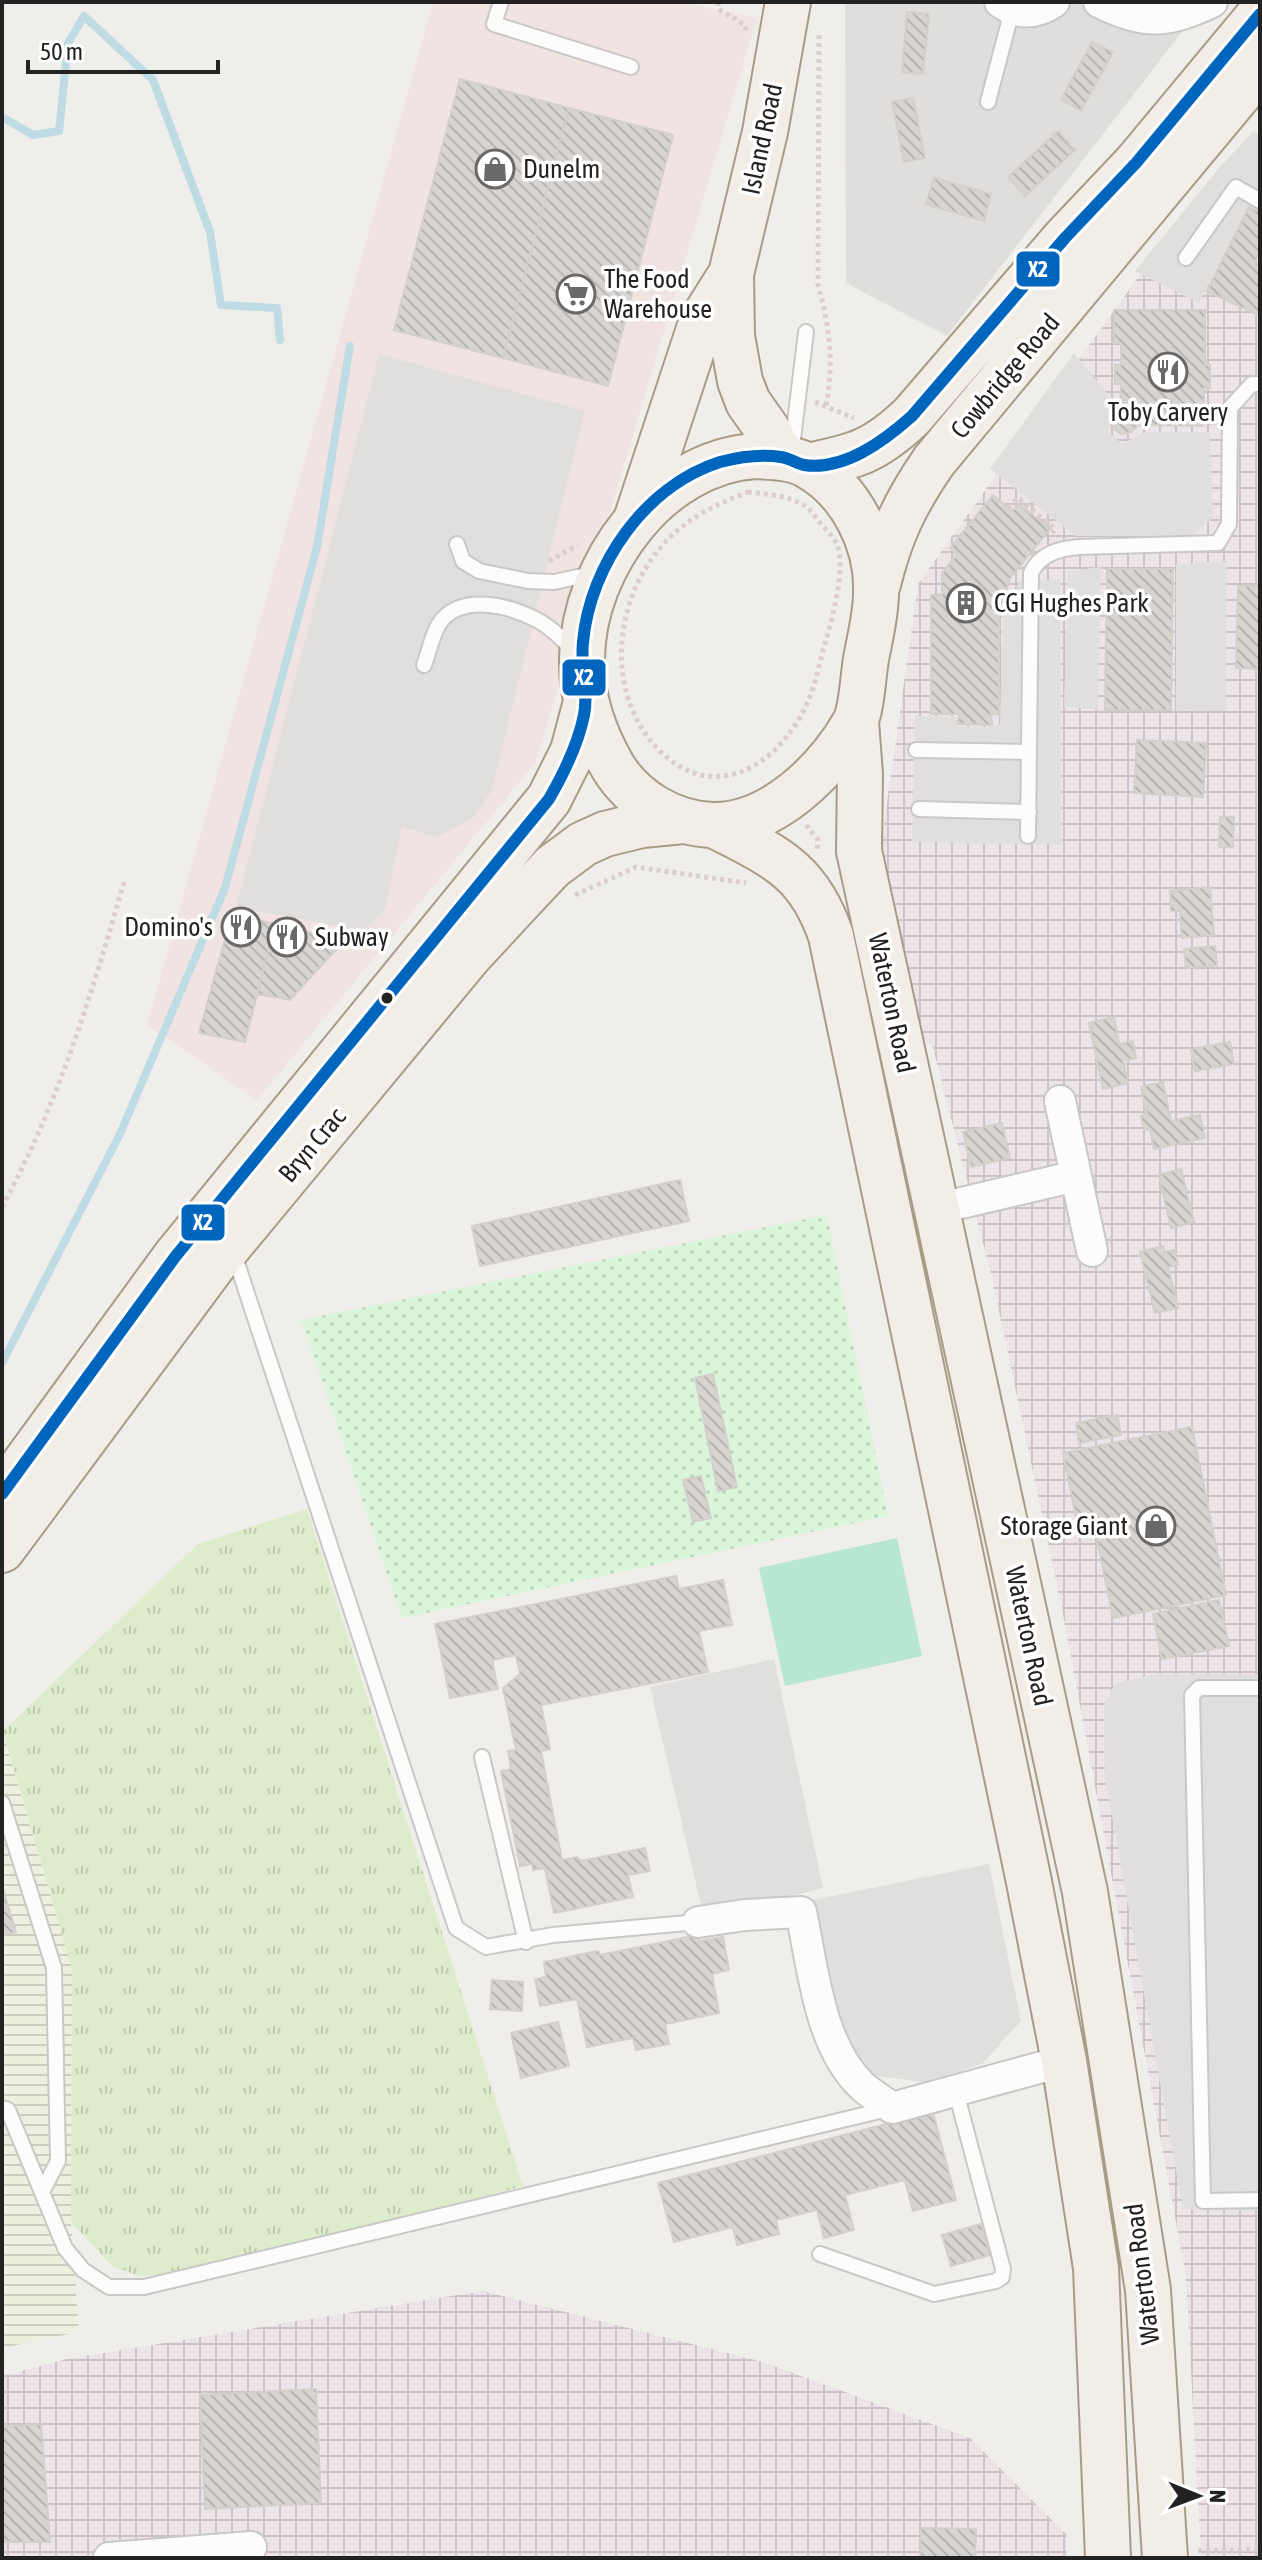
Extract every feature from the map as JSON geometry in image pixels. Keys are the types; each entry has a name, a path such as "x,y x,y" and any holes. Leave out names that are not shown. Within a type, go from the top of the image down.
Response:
{"main road":[{"name":"Island Road","path":"731,274 765,132 804,11"},
{"name":"Cowbridge Road","path":"637,519 680,482 711,465 738,457 793,461 862,453 885,440 912,416 1065,238 1136,163 1260,14"},
{"name":"Cowbridge Road","path":"877,591 888,543 913,492 934,461 1260,69"},
{"path":"731,274 732,336 740,381 748,402 793,461 849,502 860,521 871,552 877,591"},
{"path":"586,702 582,658 584,632 604,571 637,519 702,320 731,274"},
{"name":"Waterton Road","path":"877,591 856,722 860,774 859,851 1085,1892 1148,2290 1175,2555"},
{"name":"Waterton Road","path":"586,702 604,752 620,778 638,797 780,859 811,892 823,912 831,936 1064,2061 1096,2268 1108,2558"},
{"name":"Bryn Crac","path":"2,1494 175,1257 549,799 573,751 586,702"},
{"name":"Bryn Crac","path":"2,1550 231,1244 470,955 552,867 583,844 605,834 642,825 743,821 772,810 809,783 856,722"}],"street":[{"path":"1006,6 1030,12 1054,2"},
{"path":"1099,2 1118,11 1163,20 1212,2"},
{"path":"1060,1101 1092,1251"},
{"path":"936,1209 1076,1176"},
{"path":"698,1922 745,1915 801,1912 816,1994 837,2050 861,2085 892,2108 1064,2061"},
{"path":"109,2558 251,2547"}],"lane":[{"path":"501,2 494,24 631,67"},
{"path":"988,102 1006,6"},
{"path":"1186,258 1236,187 1260,201"},
{"path":"793,461 806,332"},
{"path":"1028,836 1031,573 1035,563 1056,550 1078,547 1218,543 1229,524 1230,408 1252,384 1260,384"},
{"path":"457,544 463,561 479,571 528,581 554,582 604,571"},
{"path":"424,665 440,623 454,612 473,605 518,610 539,620 582,658"},
{"path":"916,750 1029,752"},
{"path":"919,809 1029,812"},
{"path":"231,1244 456,1928 486,1947 553,1935 698,1922"},
{"path":"1260,1688 1199,1688 1192,1695 1203,2201 1260,2200"},
{"path":"482,1757 526,1942"},
{"path":"2,1803 54,1968 58,2161 42,2192"},
{"path":"820,2254 934,2294 996,2281 1002,2277 1003,2269 956,2092"},
{"path":"2,2108 8,2110 65,2248 83,2270 109,2287 144,2287 892,2108"}],"path":[{"path":"804,11 818,285 829,322 831,379 826,406"},
{"path":"748,492 771,495 806,506 837,542 840,559 832,616 808,702 790,732 760,763 744,771 715,777 697,776 681,769 649,739 629,706 624,682 621,655 623,627 633,591 647,565 663,544 688,523 717,503 748,492"},
{"path":"1008,508 1018,498 1055,529 1048,537"},
{"path":"566,899 636,867 752,883"},
{"path":"2,1207 29,1158 88,1005 124,882"},
{"path":"1175,2555 1260,2549"}],"shaded area":[{"path":"433,2 682,2 757,18 536,762 257,1100 147,1025"},
{"path":"845,2 1205,2 947,336 846,283"},
{"path":"1254,131 1260,136 1260,212 1249,207 1199,303 1135,271 1219,168"},
{"path":"1260,217 1260,2558 1201,2558 1186,2276 1062,1609 992,1278 932,1044 925,1044 881,845 918,584 1159,248"},
{"path":"1074,353 1115,403 1108,431 1122,444 1146,432 1210,432 1213,518 1191,536 1076,536 990,469"},
{"path":"379,354 585,411 492,790 473,818 438,837 402,827 385,910 363,931 236,907"},
{"path":"1227,561 1226,711 1176,710 1176,564"},
{"path":"1101,567 1098,709 1064,707 1068,571"},
{"path":"1060,579 1061,845 912,842 915,716 956,717 958,727 1000,724 1003,608 1021,581"},
{"path":"774,1659 823,1888 704,1918 650,1687"},
{"path":"1154,1674 1260,1675 1260,2211 1183,2209 1105,1778 1104,1706 1115,1684"},
{"path":"989,1864 1021,2021 982,2064 924,2082 862,2074 829,1984 813,1900"},
{"path":"482,2291 763,2362 970,2438 1067,2535 1067,2558 2,2558 2,2376 67,2359"}],"green space":[{"path":"827,1215 888,1516 402,1618 301,1320"},
{"path":"307,1509 523,2186 192,2274 140,2276 112,2266 71,2222 72,1969 3,1731 198,1544"},
{"path":"897,1538 922,1656 785,1686 759,1568"},
{"path":"2,1730 72,1969 71,2221 79,2332 2,2348"}],"building":[{"path":"907,12 929,14 923,74 902,72"},
{"path":"1092,42 1113,52 1081,111 1061,99"},
{"name":"Dunelm","path":"460,79 569,108 503,358 394,330"},
{"path":"913,98 925,158 904,162 892,102"},
{"name":"The Food Warehouse","path":"569,108 673,135 608,386 503,358"},
{"path":"1058,131 1075,150 1025,196 1008,177"},
{"path":"934,178 991,194 984,221 926,204"},
{"path":"1249,207 1260,212 1260,251 1253,266 1260,270 1260,316 1207,291"},
{"path":"1114,310 1205,310 1205,365 1210,365 1210,388 1204,388 1204,426 1139,425 1131,432 1121,434 1113,428 1114,415 1120,407 1121,384 1115,384 1115,365 1121,365 1121,343 1114,343"},
{"name":"CGI Hughes Park","path":"993,495 1012,511 1019,504 1050,529 1011,577 999,610 999,714 991,714 992,725 958,724 959,714 931,714 931,595 942,595 942,573 957,554 950,548"},
{"path":"1107,569 1173,569 1171,710 1105,710"},
{"path":"1238,586 1260,586 1260,669 1236,668"},
{"path":"1137,740 1206,743 1203,797 1134,793"},
{"path":"1220,817 1234,817 1233,847 1219,847"},
{"path":"1210,887 1214,935 1182,938 1180,911 1171,911 1170,891"},
{"path":"232,914 275,924 245,1042 199,1033"},
{"path":"275,924 344,941 290,1000 257,994"},
{"path":"1215,946 1217,965 1186,968 1184,949"},
{"path":"1114,1017 1119,1044 1133,1041 1136,1058 1123,1061 1128,1083 1103,1089 1089,1023"},
{"path":"1230,1042 1234,1064 1195,1071 1191,1049"},
{"path":"1163,1082 1171,1121 1200,1115 1205,1138 1154,1149 1150,1129 1144,1130 1141,1116 1147,1115 1141,1087"},
{"path":"1002,1123 1010,1158 971,1167 963,1132"},
{"path":"1181,1169 1194,1222 1171,1228 1159,1175"},
{"path":"680,1180 689,1221 480,1266 472,1226"},
{"path":"1163,1246 1165,1252 1175,1250 1178,1265 1168,1267 1178,1308 1155,1313 1140,1252"},
{"path":"713,1374 737,1487 718,1491 695,1378"},
{"path":"1117,1415 1121,1435 1079,1443 1076,1423"},
{"path":"1192,1427 1226,1595 1113,1618 1096,1534 1080,1537 1063,1453"},
{"path":"701,1476 711,1518 693,1522 683,1480"},
{"path":"676,1576 679,1589 723,1580 732,1625 699,1631 708,1672 541,1705 550,1749 541,1751 562,1860 577,1857 581,1861 645,1848 650,1871 628,1875 633,1897 554,1913 545,1868 533,1870 532,1864 520,1866 501,1771 511,1769 508,1751 516,1750 503,1688 520,1674 516,1655 492,1660 498,1689 450,1698 435,1624"},
{"path":"1219,1600 1229,1646 1162,1659 1153,1614"},
{"path":"2,1885 16,1932 2,1936"},
{"path":"698,1935 699,1941 723,1937 729,1970 712,1974 719,2013 665,2024 669,2044 636,2050 633,2038 587,2047 577,1999 540,2006 535,1979 546,1977 544,1962 598,1951 600,1955"},
{"path":"492,1980 523,1982 522,2011 490,2009"},
{"path":"558,2022 569,2066 521,2078 511,2033"},
{"path":"933,2112 956,2200 913,2211 905,2180 845,2195 854,2230 824,2238 817,2210 776,2220 779,2234 737,2245 733,2227 674,2242 658,2183"},
{"path":"981,2224 990,2255 951,2266 942,2235"},
{"path":"316,2389 321,2503 205,2509 200,2395"},
{"path":"41,2424 50,2542 2,2542 2,2427"},
{"path":"921,2528 976,2529 975,2558 920,2558"}],"waterway":[{"path":"2,117 33,135 59,131 68,43 84,16 153,80 210,232 221,305 277,308 280,340"},
{"path":"2,1363 120,1134 225,888 317,547 350,346"}],"transit line":[{"name":"X2","path":"2,1494 175,1257 549,799 570,758 584,715 586,697 582,651 588,613 597,585 626,532 668,489 693,473 720,462 766,456 819,466 848,459 901,426 1065,238 1136,163 1260,14"}],"place":[{"name":"Dunelm","path":"495,169"},
{"name":"The Food Warehouse","path":"576,294"},
{"name":"Toby Carvery","path":"1168,372"},
{"name":"CGI Hughes Park","path":"966,603"},
{"name":"Domino's","path":"241,927"},
{"name":"Subway","path":"287,937"},
{"name":"Storage Giant","path":"1156,1526"}]}
